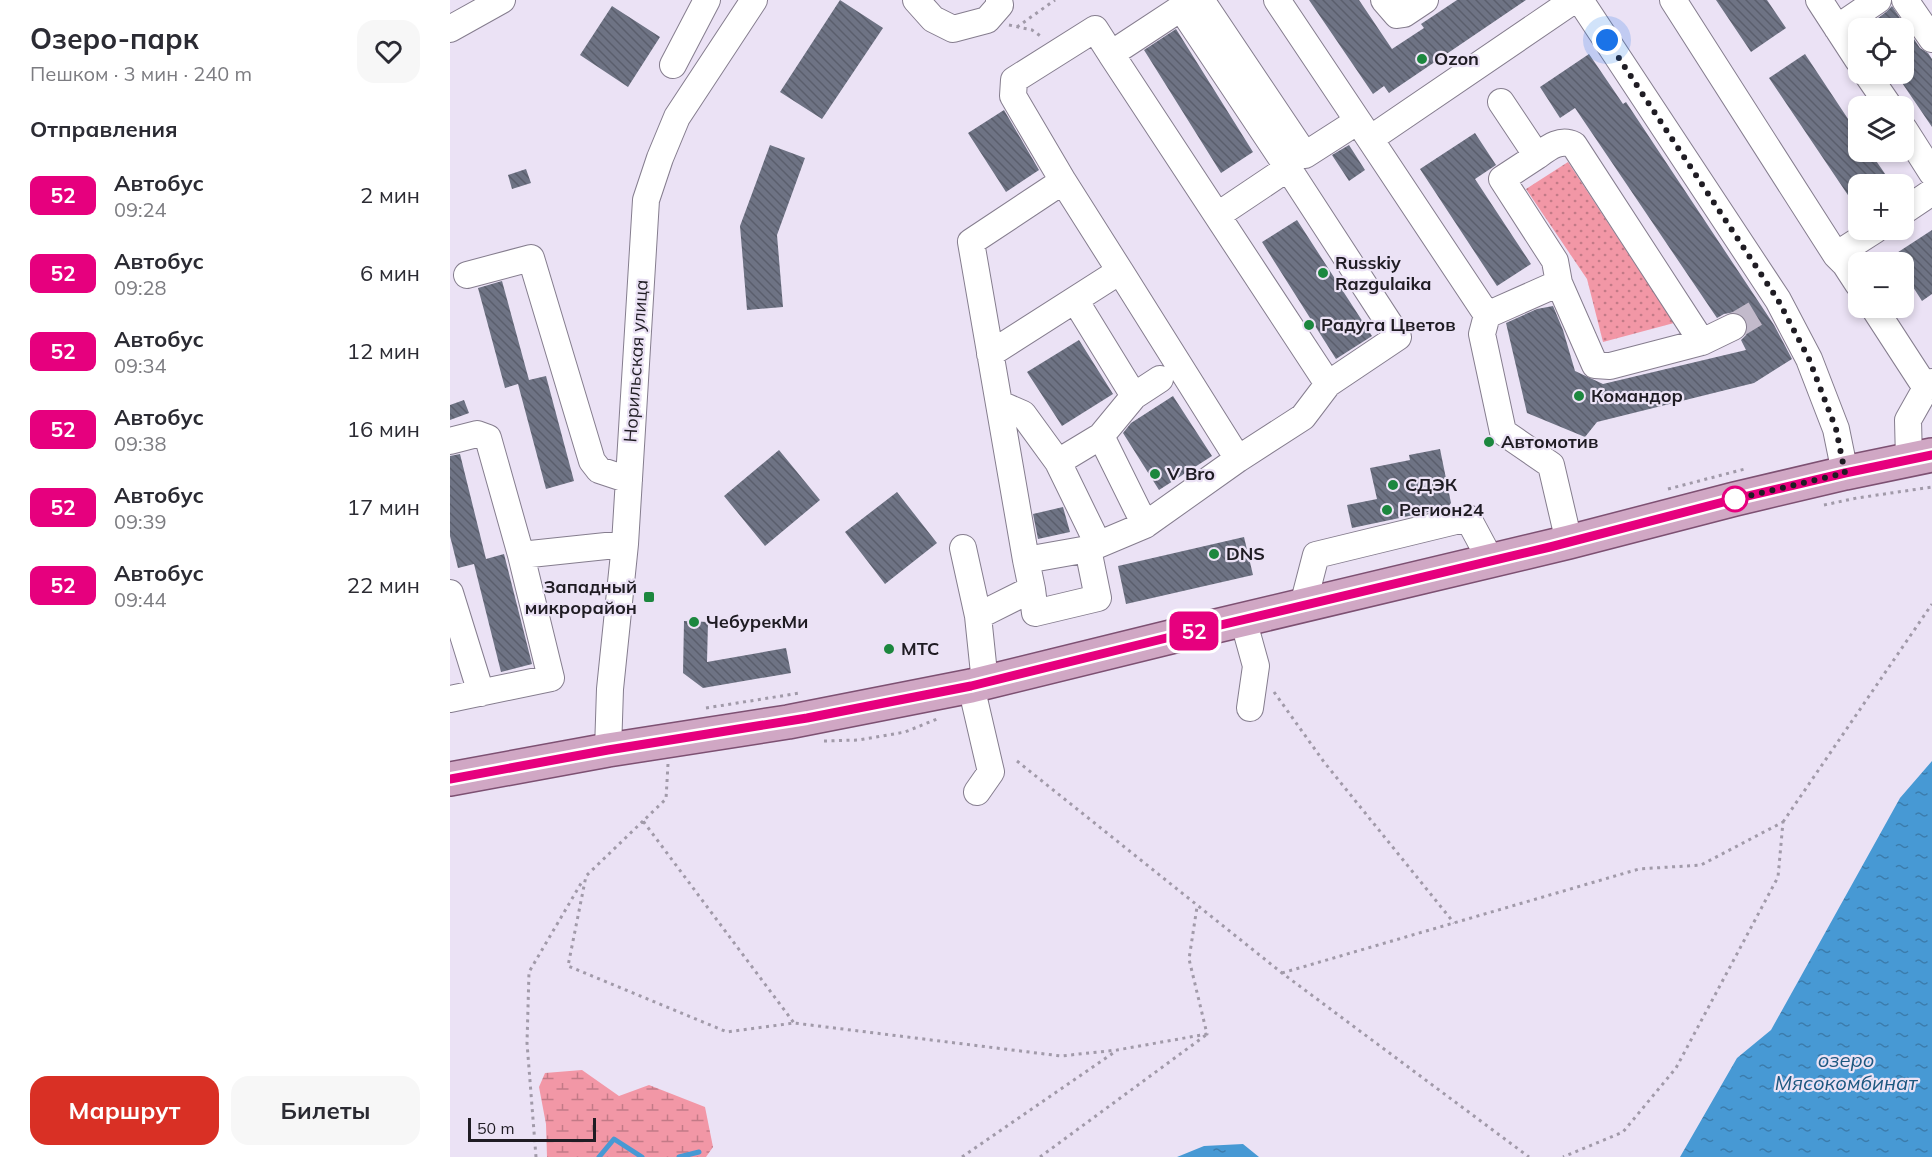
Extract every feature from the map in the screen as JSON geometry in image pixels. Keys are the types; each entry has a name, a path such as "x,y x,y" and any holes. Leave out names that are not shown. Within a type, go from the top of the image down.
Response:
{"main road":[{"path":"450,779 608,750 788,722 978,684 1845,473 1920,458"}],"street":[{"path":"450,29 502,0"},
{"path":"674,65 707,0"},
{"name":"Норильская улица","path":"608,750 610,689 625,544 646,200 677,117 754,0"},
{"path":"916,0 933,19 953,30 993,10"},
{"path":"1202,0 1305,155 1364,130 1574,0"},
{"path":"1277,0 1487,315 1482,334 1503,432 1551,465 1569,542"},
{"path":"1384,0 1397,15 1404,14 1425,0"},
{"path":"1580,0 1771,305 1809,359 1836,429 1845,473"},
{"path":"1673,0 1836,255 1848,269"},
{"path":"1819,0 1848,44"},
{"path":"1837,27 1878,0"},
{"path":"1905,0 1932,39"},
{"path":"1026,560 1093,546 1145,525 1238,459 1303,417 1328,384 1398,337 1181,8 1111,54"},
{"path":"1238,459 1063,181 1013,96 1014,80 1095,29 1328,384"},
{"path":"1501,102 1537,156"},
{"path":"1702,342 1574,145 1567,142 1550,146 1502,179 1555,261 1559,283 1595,365 1610,366 1702,342 1733,327"},
{"path":"1914,145 1932,173"},
{"path":"1218,215 1288,168"},
{"path":"1000,404 1023,414 1058,462 1093,546 1098,598 1035,613 971,242 1063,181"},
{"path":"1914,204 1932,192"},
{"path":"1836,255 1859,240"},
{"path":"467,275 531,258 592,461 600,470 629,480"},
{"path":"990,354 1120,271"},
{"path":"1487,315 1559,283"},
{"path":"1075,300 1134,396"},
{"path":"1881,318 1929,385 1908,420 1920,458"},
{"path":"1058,462 1101,436 1134,396 1160,379"},
{"path":"450,441 477,434 488,438 521,555 551,678 450,699"},
{"path":"1101,436 1145,525"},
{"path":"1303,605 1316,555 1468,518 1491,561"},
{"path":"521,555 625,544"},
{"path":"963,548 978,616 978,684 991,772 977,792"},
{"path":"978,616 1032,589"},
{"path":"450,593 481,693"},
{"path":"1243,620 1256,666 1250,708"}],"path":[{"path":"1017,27 1055,0"},
{"path":"993,10 1017,27 1032,30 1060,50"},
{"path":"1822,506 1932,487"},
{"path":"1282,973 1639,869 1701,865 1783,822 1932,604"},
{"path":"1256,666 1324,762 1454,922"},
{"path":"705,708 808,691"},
{"path":"1017,761 1282,973 1529,1157"},
{"path":"536,1157 527,1043 529,972 586,876 666,799 668,764"},
{"path":"643,821 794,1023"},
{"path":"1563,1157 1623,1132 1676,1068 1778,877 1783,822"},
{"path":"586,876 568,966 727,1032 794,1023 1061,1056 1117,1050 1207,1034"},
{"path":"1197,907 1189,959 1207,1034"},
{"path":"1040,1157 1207,1034"},
{"path":"962,1157 1117,1050"}],"green space":[{"path":"1568,162 1674,323 1603,342 1587,279 1526,189"},
{"path":"582,1070 619,1096 649,1085 705,1107 713,1147 706,1157 547,1157 546,1124 539,1087 545,1073"}],"water":[{"name":"озеро Мясокомбинат","path":"1932,761 1932,1157 1680,1157 1737,1058 1771,1030 1900,798"},
{"path":"1243,1144 1259,1157 1177,1157 1204,1146"}],"building":[{"path":"840,0 883,28 822,119 780,92"},
{"path":"1309,0 1359,0 1392,49 1424,28 1421,24 1457,0 1526,0 1389,93 1384,86 1373,94"},
{"path":"1716,0 1767,0 1786,28 1751,52"},
{"path":"612,6 660,37 628,87 580,55"},
{"path":"1892,6 1900,18 1878,18"},
{"path":"1176,29 1253,152 1221,173 1144,50"},
{"path":"1914,39 1932,59 1932,127 1914,100 1914,96 1911,96 1903,84 1914,84"},
{"path":"1589,54 1623,104 1626,102 1774,325 1792,359 1754,383 1597,422 1585,437 1527,413 1506,323 1537,309 1553,306 1575,371 1603,384 1746,350 1741,340 1748,328 1746,320 1741,314 1735,312 1717,318 1575,108 1560,118 1540,87"},
{"path":"1805,54 1848,119 1848,162 1877,162 1885,174 1848,174 1848,195 1769,78"},
{"path":"1004,110 1039,170 1006,192 968,133"},
{"path":"1475,133 1496,165 1475,179 1531,264 1497,286 1420,169"},
{"path":"770,145 805,158 777,235 783,307 747,310 740,226"},
{"path":"1349,145 1365,170 1349,181 1332,155"},
{"path":"526,169 531,183 512,189 508,175"},
{"path":"1297,220 1372,336 1336,359 1262,242"},
{"path":"1932,230 1932,294 1922,301 1914,289 1914,252 1898,252"},
{"path":"502,281 529,380 546,376 574,481 546,489 518,384 505,388 478,288"},
{"path":"1079,340 1113,394 1062,426 1027,372"},
{"path":"1173,396 1212,456 1159,490 1123,433 1131,423"},
{"path":"464,400 469,413 450,420 450,405"},
{"path":"1440,449 1451,503 1447,508 1352,528 1347,505 1377,499 1370,468 1410,460 1409,455"},
{"path":"779,450 820,500 765,546 724,496"},
{"path":"460,454 486,559 504,554 532,664 501,672 474,564 458,568 450,536 450,456"},
{"path":"897,492 937,543 885,584 845,532"},
{"path":"1063,507 1070,532 1038,539 1033,514"},
{"path":"1244,537 1253,575 1126,604 1118,566"},
{"path":"684,621 708,622 707,662 786,648 791,673 703,688 683,673"}],"waterway":[{"path":"599,1157 614,1139 642,1157"},
{"path":"679,1157 699,1152"}],"tunnel":[{"path":"1733,327 1763,309"}],"bus line":[{"name":"52","path":"450,779 608,750 807,718 971,686 1550,547 1735,499 1932,455"}],"place":[{"name":"Ozon","path":"1422,59"},
{"name":"Russkiy Razgulaika","path":"1323,273"},
{"name":"Радуга Цветов","path":"1309,325"},
{"name":"Командор","path":"1579,396"},
{"name":"Автомотив","path":"1489,442"},
{"name":"V Bro","path":"1155,474"},
{"name":"СДЭК","path":"1393,485"},
{"name":"Регион24","path":"1387,510"},
{"name":"DNS","path":"1214,554"},
{"name":"Западный микрорайон","path":"649,597"},
{"name":"ЧебурекМи","path":"694,622"},
{"name":"МТС","path":"889,649"}],"route":[{"path":"1607,40 1778,300 1809,359 1836,429 1845,473 1735,499"}]}
